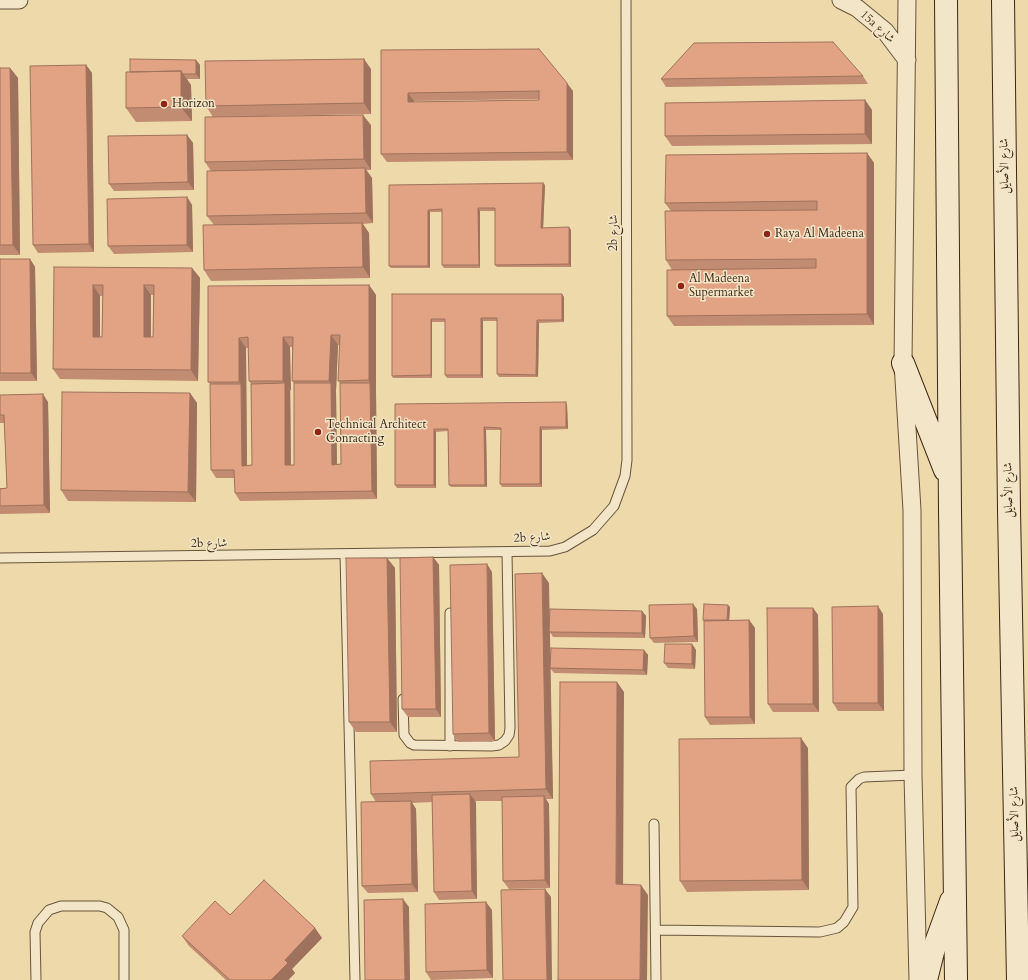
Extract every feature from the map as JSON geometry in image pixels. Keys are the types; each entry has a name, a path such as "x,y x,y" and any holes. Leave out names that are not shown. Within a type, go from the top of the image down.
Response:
{"main road":[{"path":"946,0 956,980"},
{"name":"شارع الأصايل","path":"1003,0 1009,510 1018,980"},
{"path":"904,363 950,484"},
{"path":"926,980 934,948 955,890"}],"street":[{"path":"0,0 19,0"},
{"name":"15a شارع","path":"841,0 862,12 885,31 908,60"},
{"path":"907,0 908,60 904,363 912,510 913,775 918,980"}],"lane":[{"name":"2b شارع","path":"0,558 345,554 402,557 550,551 566,547 593,530 614,506 625,476 627,460 626,0"},
{"path":"403,692 403,730 406,739 410,743 419,746 499,745 505,741 509,735 507,552"},
{"path":"345,554 355,980"},
{"path":"450,613 450,746"},
{"path":"656,930 820,932 837,928 844,922 853,907 851,787 859,779 864,777 913,775"},
{"path":"654,824 656,980"},
{"path":"36,980 35,932 43,914 61,906 93,906 107,908 113,912 122,923 124,930 124,980"}],"building":[{"path":"833,42 863,76 661,79 694,43"},
{"path":"539,49 567,83 567,152 381,154 381,50","holes":["539,91 539,100 408,102 408,93"]},
{"path":"130,59 196,60 196,74 183,74 181,71 130,72"},
{"path":"364,59 364,103 206,106 205,61"},
{"path":"86,65 89,244 33,245 30,66"},
{"path":"0,68 10,68 13,245 0,245"},
{"path":"181,71 181,107 126,108 126,72"},
{"path":"865,100 865,134 665,136 665,103"},
{"path":"363,115 364,159 205,162 205,117"},
{"path":"187,135 188,182 109,184 108,136"},
{"path":"867,153 867,314 667,316 667,270 816,268 816,259 666,260 665,211 817,210 817,201 665,203 666,155"},
{"path":"365,168 366,213 207,216 207,171"},
{"path":"543,183 541,228 569,227 569,264 495,265 495,208 478,208 479,265 442,265 442,209 428,210 428,266 389,266 389,185"},
{"path":"187,197 187,245 108,246 107,199"},
{"path":"362,223 363,267 204,270 203,225"},
{"path":"0,259 30,259 31,373 0,373"},
{"path":"54,267 192,268 191,370 53,369","holes":["93,285 103,285 102,337 93,337","144,285 154,285 153,337 144,337"]},
{"path":"369,285 369,380 338,381 340,335 331,335 329,381 292,381 293,337 283,337 283,381 249,381 248,337 239,338 239,382 208,382 208,286"},
{"path":"392,294 562,294 562,320 537,320 536,375 497,374 497,318 481,318 481,375 445,375 445,319 431,319 431,375 392,376"},
{"name":"Technical Architect Conracting","path":"285,383 285,465 294,465 294,383 331,383 332,465 341,464 340,383 370,383 372,491 235,493 234,470 211,470 210,384 241,384 242,466 252,465 251,384"},
{"path":"62,392 190,393 188,492 61,490"},
{"path":"43,394 44,505 0,506 0,489 7,488 4,415 0,415 0,395"},
{"path":"566,402 566,427 540,427 540,484 500,484 501,428 484,427 485,485 449,485 448,429 434,429 434,485 395,485 395,404"},
{"path":"433,557 436,709 402,709 400,558"},
{"path":"346,558 387,558 390,722 349,722"},
{"path":"487,564 489,733 453,734 450,565"},
{"path":"542,573 546,789 371,794 370,761 519,757 515,574"},
{"path":"693,604 694,636 650,638 649,605"},
{"path":"704,604 728,605 727,620 703,620"},
{"path":"878,606 878,703 833,703 832,607"},
{"path":"767,608 813,608 813,704 768,704"},
{"path":"550,609 642,611 642,633 549,632"},
{"path":"749,620 750,717 705,717 704,621"},
{"path":"665,644 692,644 692,664 664,663"},
{"path":"551,648 644,650 643,670 550,668"},
{"path":"560,682 617,682 616,884 641,885 640,980 558,980"},
{"path":"801,738 802,880 680,881 679,739"},
{"path":"470,794 472,891 434,892 432,795"},
{"path":"544,796 545,880 503,881 502,797"},
{"path":"411,801 412,884 362,886 361,802"},
{"path":"264,880 315,928 285,960 288,963 271,980 230,980 182,936 215,901 230,915"},
{"path":"545,889 547,980 503,980 501,890"},
{"path":"403,899 405,980 365,980 364,900"},
{"path":"486,902 487,970 426,972 425,904"}],"place":[{"name":"Horizon","path":"164,104"},
{"name":"Raya Al Madeena","path":"767,234"},
{"name":"Al Madeena Supermarket","path":"681,286"},
{"name":"Technical Architect Conracting","path":"318,432"}]}
